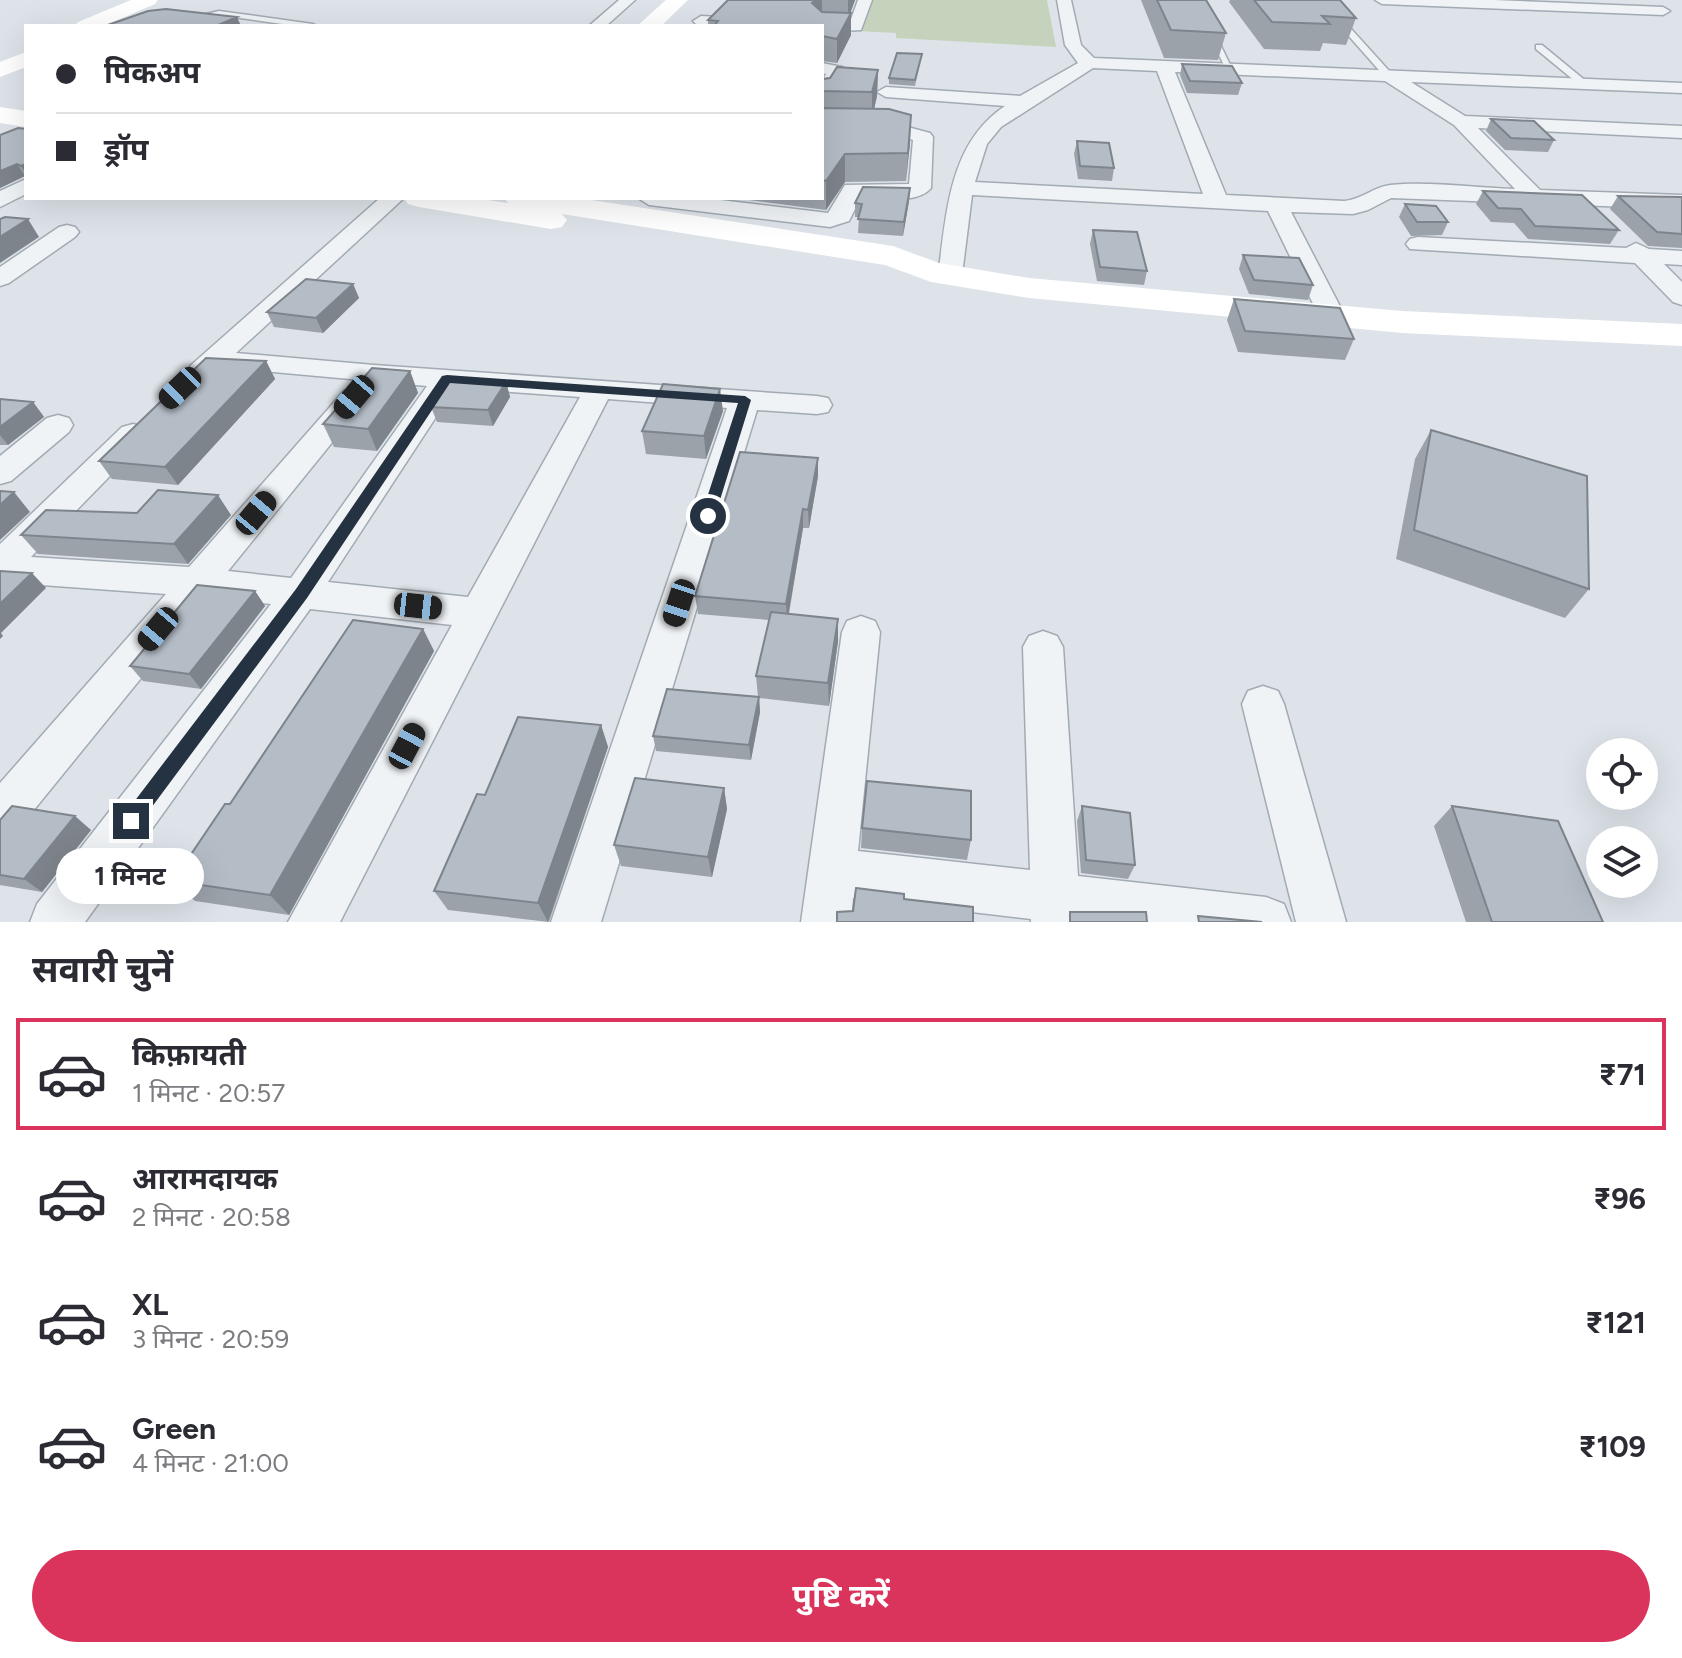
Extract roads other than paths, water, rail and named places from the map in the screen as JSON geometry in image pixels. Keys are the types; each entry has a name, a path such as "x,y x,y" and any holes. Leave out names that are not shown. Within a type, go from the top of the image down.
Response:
{"street":[{"path":"90,24 148,0"},
{"path":"112,24 165,0"},
{"path":"599,24 628,0"},
{"path":"626,24 652,0"},
{"path":"650,24 678,0"},
{"path":"824,27 856,27 865,0"},
{"path":"1064,0 1074,49 1080,58 1090,63 1682,88"},
{"path":"1382,0 1672,10"},
{"path":"1645,0 1672,10"},
{"path":"705,24 724,4"},
{"path":"941,274 962,188 983,134 1004,115 1090,63"},
{"path":"1164,66 1217,201"},
{"path":"824,68 836,71 824,94"},
{"path":"1388,75 1461,121 1534,196"},
{"path":"1592,84 1674,134"},
{"path":"886,92 1027,102"},
{"path":"1461,121 1674,134"},
{"path":"545,200 716,217 830,220 841,216 853,190 914,191 920,188 923,137 920,134 904,130 824,126"},
{"path":"0,200 24,186"},
{"path":"962,188 1360,207 1377,195 1391,191 1682,202"},
{"path":"1582,198 1682,297"},
{"path":"180,388 391,200"},
{"path":"448,200 877,273 941,274 1029,288 1332,316 1682,335"},
{"path":"656,200 716,217 893,256 941,274"},
{"path":"1276,204 1332,316"},
{"path":"0,278 67,232"},
{"path":"1418,244 1682,258"},
{"path":"212,358 374,374 817,405"},
{"path":"0,817 374,374"},
{"path":"55,922 301,593 447,379"},
{"path":"313,922 599,389"},
{"path":"576,922 745,400"},
{"path":"0,567 148,419"},
{"path":"0,473 58,425"},
{"path":"0,567 197,582 477,613"},
{"path":"826,922 861,632"},
{"path":"1043,647 1055,910"},
{"path":"1263,704 1321,922"},
{"path":"833,872 1055,910 1266,922"}],"lane":[{"path":"1195,0 1230,69"},
{"path":"1321,0 1388,75"},
{"path":"172,24 214,13 291,24"},
{"path":"1539,47 1592,84"}]}
